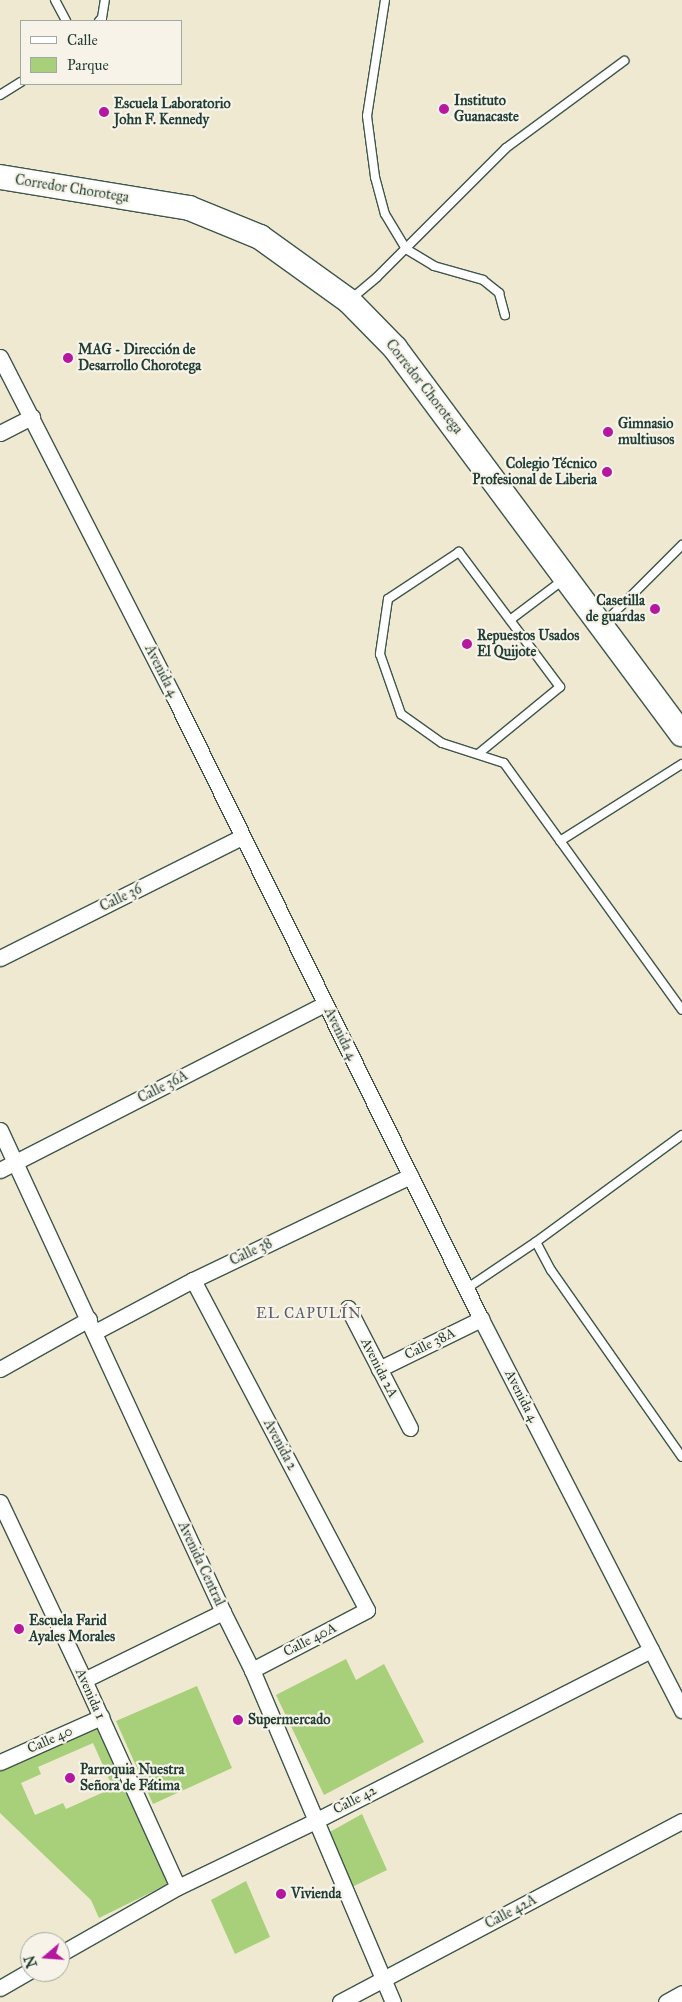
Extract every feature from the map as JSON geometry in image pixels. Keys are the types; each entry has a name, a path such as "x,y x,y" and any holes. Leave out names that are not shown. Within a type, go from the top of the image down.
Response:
{"main road":[{"name":"Corredor Chorotega","path":"0,177 189,208 260,237 349,301 395,348 682,734"}],"street":[{"name":"Avenida 4","path":"0,357 174,697 481,1319 682,1710"},
{"path":"0,433 32,417"},
{"name":"Calle 36","path":"0,958 242,838"},
{"name":"Calle 36A","path":"0,1170 325,1004"},
{"name":"Avenida Central","path":"0,1130 92,1325 223,1612 252,1670 393,2002"},
{"name":"Calle 38","path":"0,1369 193,1280 410,1176"},
{"name":"Avenida 2","path":"193,1280 367,1610"},
{"name":"Avenida 2A","path":"348,1308 410,1428"},
{"name":"Calle 38A","path":"379,1368 481,1319"},
{"name":"Avenida 1","path":"0,1502 84,1680 178,1887"},
{"name":"Calle 40A","path":"252,1670 367,1610"},
{"path":"84,1680 223,1612"},
{"name":"Calle 42","path":"70,1948 178,1887 317,1820 651,1650"},
{"name":"Calle 40","path":"0,1762 101,1717"},
{"name":"Calle 42A","path":"340,2002 383,1981 682,1821"},
{"path":"0,1988 20,1977"},
{"path":"666,2002 682,1993"}],"lane":[{"path":"55,0 65,20"},
{"path":"100,20 105,0"},
{"path":"385,0 367,116 375,177 385,214 406,249 434,266 483,280 498,293 505,315"},
{"path":"349,301 406,249 506,148 624,61"},
{"path":"0,95 20,83"},
{"path":"602,625 682,545"},
{"path":"478,754 560,687 459,552 388,599 380,654 401,714 442,742 504,763 682,1010"},
{"path":"510,620 566,577"},
{"path":"560,840 682,764"},
{"path":"466,1289 536,1242 682,1135"},
{"path":"536,1242 550,1270 682,1457"}],"green space":[{"path":"346,1659 356,1680 384,1664 424,1742 324,1795 276,1695"},
{"path":"197,1686 232,1768 153,1804 116,1721"},
{"path":"98,1724 170,1883 99,1918 91,1900 0,1813 0,1767","holes":["93,1743 113,1788 66,1809 63,1803 35,1815 21,1783 41,1774 38,1767"]},
{"path":"362,1814 387,1870 352,1887 328,1833"},
{"path":"246,1881 270,1937 235,1954 211,1900"}],"place":[{"name":"Instituto Guanacaste","path":"444,109"},
{"name":"Escuela Laboratorio John F. Kennedy","path":"104,112"},
{"name":"MAG - Dirección de Desarrollo Chorotega","path":"68,358"},
{"name":"Gimnasio multiusos","path":"608,432"},
{"name":"Colegio Técnico Profesional de Liberia","path":"607,472"},
{"name":"Casetilla de guardas","path":"655,609"},
{"name":"Repuestos Usados El Quijote","path":"467,644"},
{"name":"Escuela Farid Ayales Morales","path":"19,1629"},
{"name":"Supermercado","path":"238,1720"},
{"name":"Parroquia Nuestra Señora de Fátima","path":"70,1778"},
{"name":"Vivienda","path":"281,1894"}],"district":[{"name":"EL CAPULÍN","path":"309,1314"}]}
